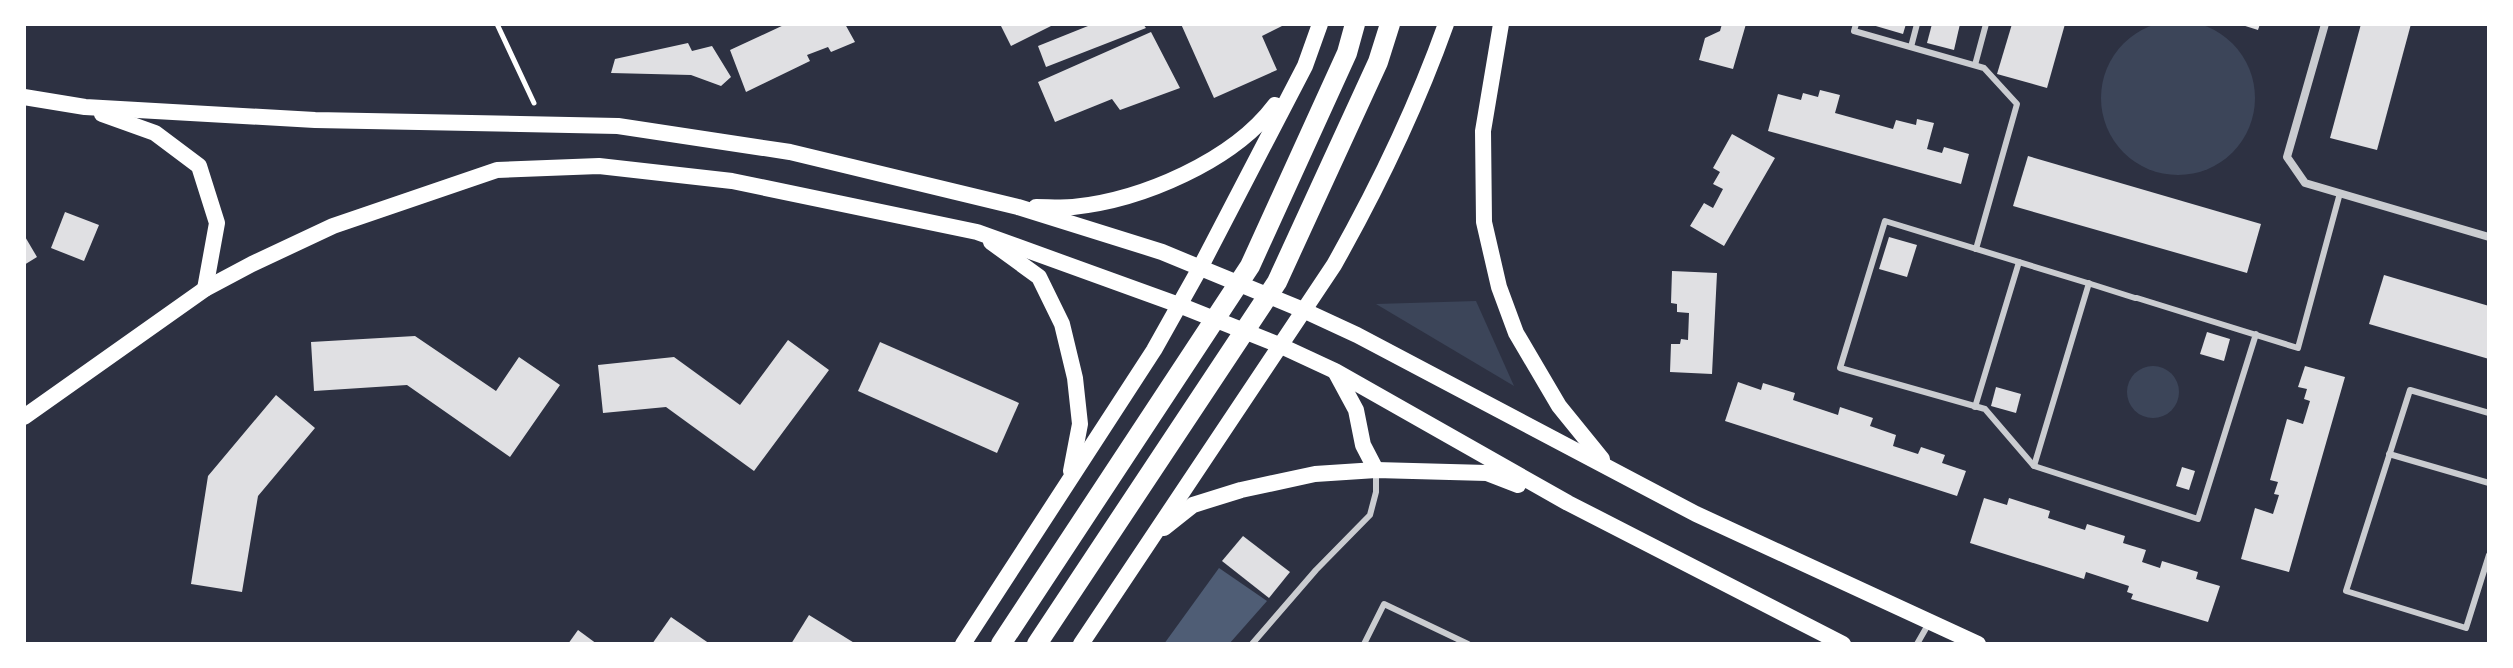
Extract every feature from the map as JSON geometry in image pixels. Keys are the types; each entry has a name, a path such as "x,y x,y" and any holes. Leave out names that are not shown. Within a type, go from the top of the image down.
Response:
{"highway":[{"path":"1001,644 1250,266 1347,53 1355,24"},
{"path":"1037,644 1277,282 1378,62 1390,24"}],"main road":[{"path":"963,644 1154,350 1305,66 1320,24"},
{"path":"1081,644 1334,265 1368,205 1423,88 1446,24"},
{"path":"1501,24 1483,131 1484,222 1499,287 1516,333 1559,406 1608,466"},
{"path":"1018,207 1073,207 1130,196 1184,175 1221,153 1264,121 1305,66"},
{"path":"24,97 85,107 315,120 618,126 790,152 1018,207 1162,252 1303,310 1357,335 1696,514 1978,644"},
{"path":"85,107 155,133 199,166 217,223 205,289"},
{"path":"24,417 205,289 333,226 497,170 599,166 732,181 977,232 1179,305 1279,345 1335,371 1568,503 1843,644"},
{"path":"977,232 1039,277 1062,324 1075,378 1080,424 1070,480"},
{"path":"1335,371 1356,410 1363,445 1376,470"},
{"path":"1150,539 1193,505 1241,490 1315,474 1376,470 1487,473 1568,503"}],"street":[{"path":"2325,24 2287,157 2305,183 2489,237"}],"lane":[{"path":"1856,24 1854,31 1984,68 2017,104 1976,249"},
{"path":"1911,47 1917,24"},
{"path":"1975,65 1986,24"},
{"path":"2256,334 2198,519 2034,466 1985,409 1840,368 1885,221 2256,334 2298,348 2340,193"},
{"path":"1975,407 2019,262"},
{"path":"2034,466 2089,283"},
{"path":"2489,413 2410,390 2346,591 2466,628 2489,555"},
{"path":"2389,454 2489,483"},
{"path":"1252,644 1316,570 1370,515 1376,492 1376,470"},
{"path":"1364,644 1384,604 1468,644"},
{"path":"1917,644 1930,622"}],"path":[{"path":"497,24 543,123"}],"shaded area":[{"path":"2178,21 2207,27 2232,44 2249,69 2255,98 2249,127 2232,152 2207,169 2178,175 2149,169 2124,152 2107,127 2101,98 2107,69 2124,44 2149,27"},
{"path":"1476,301 1514,386 1376,304"},
{"path":"2153,366 2171,374 2179,392 2171,410 2153,418 2135,410 2127,392 2135,374"},
{"path":"1219,568 1267,601 1229,644 1164,644"}],"building":[{"path":"786,24 845,24 855,42 831,52 828,47 807,55 810,61 746,92 730,50"},
{"path":"1000,24 1055,24 1011,46"},
{"path":"1093,24 1143,24 1146,28 1046,67 1038,46"},
{"path":"1181,24 1286,24 1262,36 1277,70 1214,98"},
{"path":"1722,24 1746,24 1733,69 1699,60 1705,38 1720,31"},
{"path":"1869,24 1906,24 1903,34"},
{"path":"1932,24 1960,24 1954,50 1927,43"},
{"path":"2012,24 2065,24 2047,88 1997,74"},
{"path":"2239,24 2260,24 2258,30"},
{"path":"2361,24 2411,24 2377,150 2330,138"},
{"path":"1151,32 1180,88 1120,110 1112,99 1055,122 1038,82"},
{"path":"688,43 692,51 712,46 731,77 721,86 691,75 611,73 615,59"},
{"path":"1820,90 1840,95 1835,113 1893,129 1896,120 1916,125 1917,119 1934,123 1927,149 1942,153 1944,147 1969,154 1961,184 1768,131 1778,94 1801,100 1803,93 1818,97"},
{"path":"1732,134 1775,158 1724,246 1690,226 1704,203 1713,208 1723,189 1713,184 1720,172 1713,168"},
{"path":"2028,156 2261,224 2247,273 2013,206"},
{"path":"65,212 99,225 84,261 51,248"},
{"path":"24,235 37,257 24,265"},
{"path":"1889,237 1917,245 1907,277 1879,269"},
{"path":"1672,271 1717,273 1712,374 1670,372 1671,344 1680,344 1681,339 1688,340 1689,313 1677,312 1677,304 1671,303"},
{"path":"2384,275 2489,306 2489,359 2369,324"},
{"path":"2207,332 2230,339 2224,361 2200,354"},
{"path":"415,336 496,391 519,357 560,385 510,457 407,385 314,391 311,342"},
{"path":"788,340 829,370 754,471 666,407 603,413 598,365 674,357 740,405"},
{"path":"880,342 1019,403 997,453 858,391"},
{"path":"2305,366 2345,377 2289,572 2241,559 2255,508 2273,514 2279,495 2274,494 2278,482 2270,480 2287,419 2303,424 2310,401 2304,399 2307,389 2298,387"},
{"path":"1738,382 1761,390 1763,383 1795,393 1793,400 1838,415 1840,407 1873,418 1870,426 1896,435 1893,446 1918,454 1921,447 1945,455 1942,463 1966,471 1957,496 1725,421"},
{"path":"1996,387 2021,394 2016,413 1991,406"},
{"path":"276,395 315,428 258,496 242,592 191,584 208,476"},
{"path":"2182,467 2195,471 2189,490 2176,486"},
{"path":"1984,498 2007,505 2009,498 2050,511 2048,518 2085,530 2087,524 2125,536 2123,543 2146,550 2142,562 2160,568 2162,561 2198,572 2196,579 2220,586 2208,622 2131,599 2133,594 2127,592 2129,586 2086,572 2084,579 1970,543"},
{"path":"1243,536 1290,572 1269,598 1222,561"},
{"path":"809,615 856,644 791,644"},
{"path":"671,617 710,644 652,644"},
{"path":"578,630 597,644 568,644"}]}
